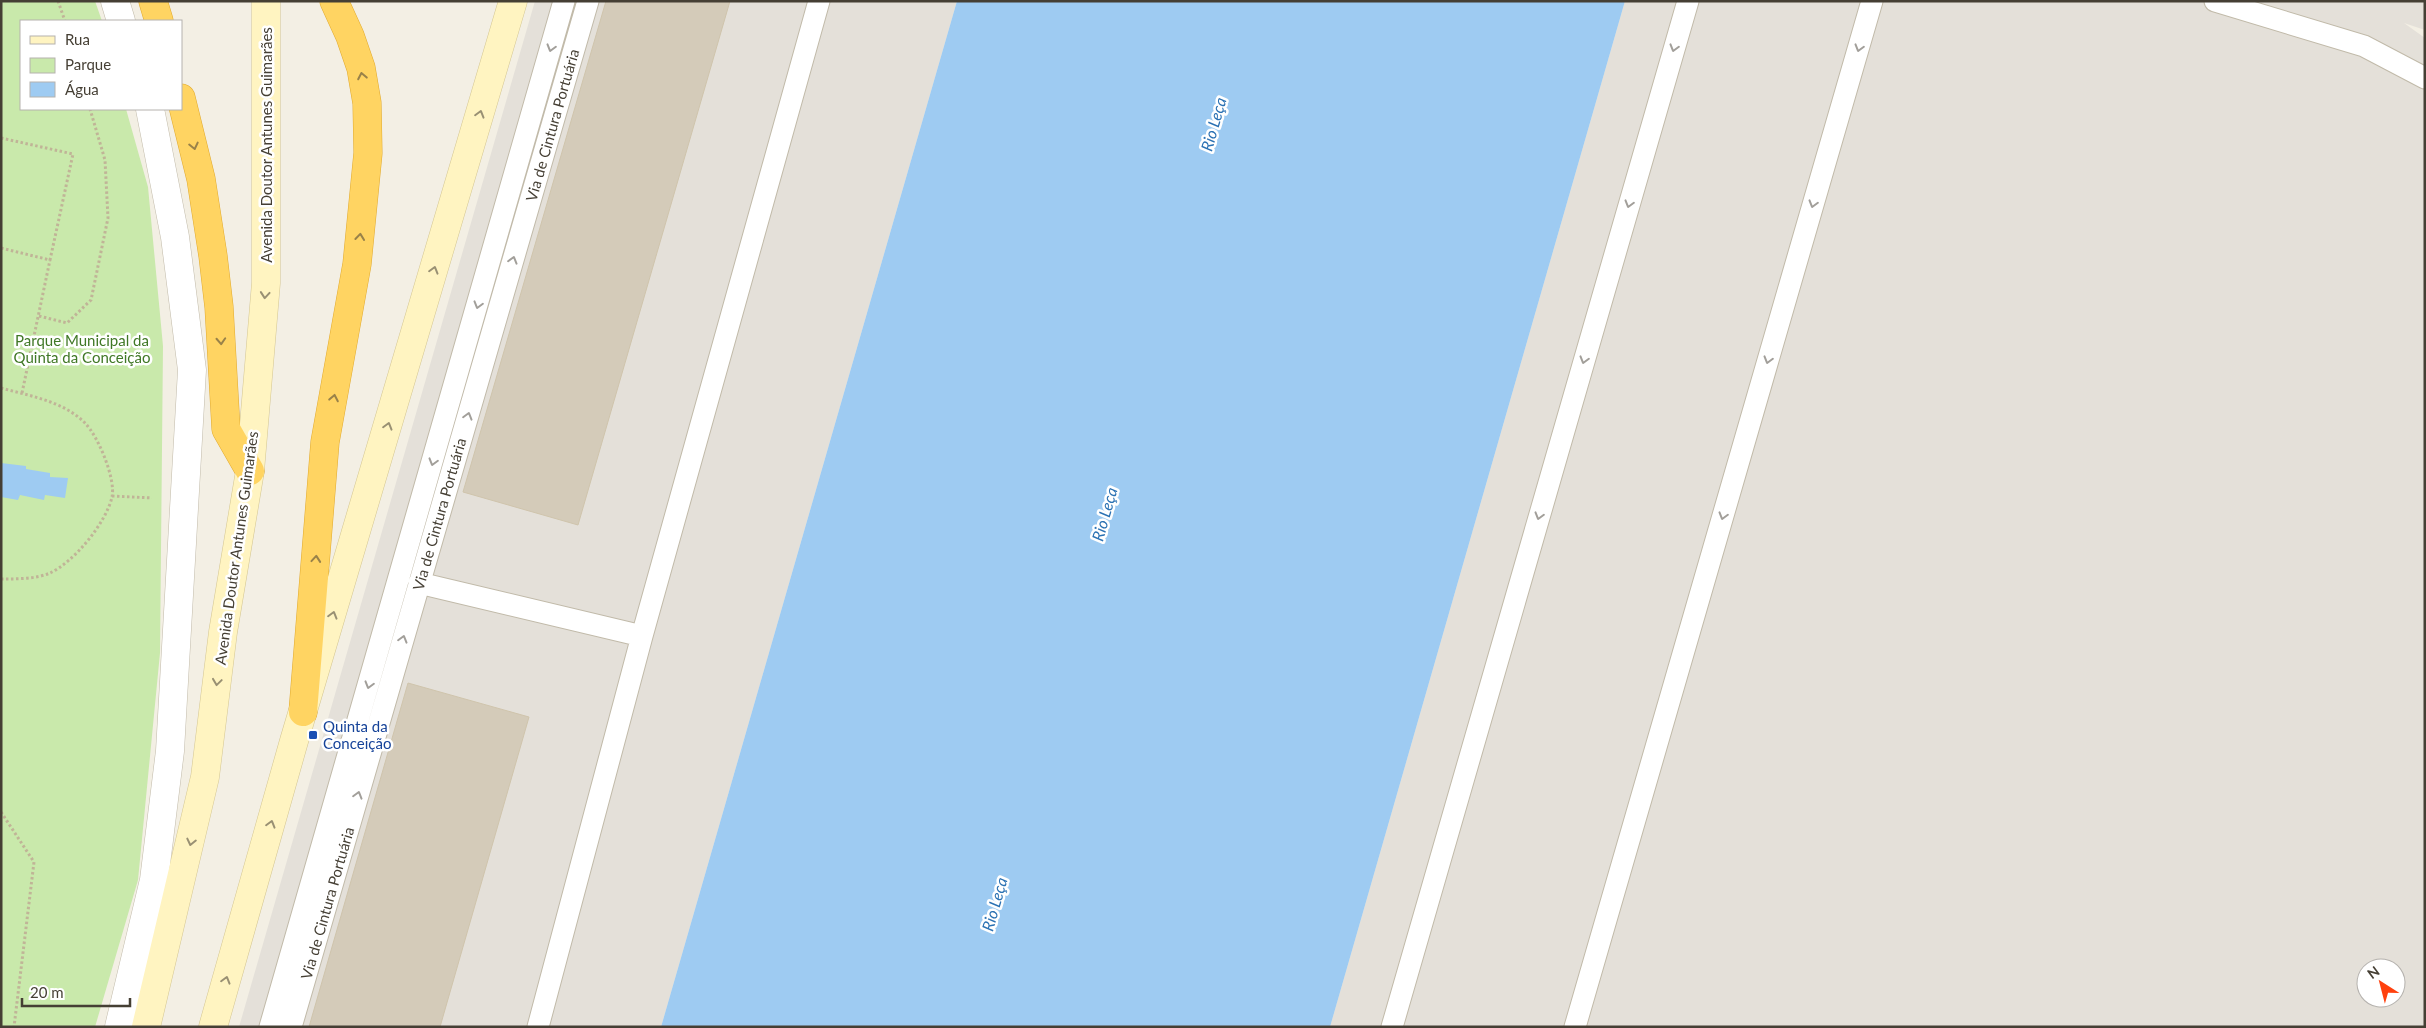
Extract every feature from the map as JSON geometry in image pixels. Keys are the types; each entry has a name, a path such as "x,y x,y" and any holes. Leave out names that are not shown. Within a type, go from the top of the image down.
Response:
{"highway":[{"path":"153,1 159,20"},
{"path":"303,712 325,442 357,264 368,153 367,103 361,68 350,36 336,5"},
{"path":"182,102 201,179 213,256 219,307 226,429 250,471"}],"main road":[{"name":"Avenida Doutor Antunes Guimarães","path":"146,1027 205,777 223,632 250,471 266,283 266,1"},
{"path":"213,1027 303,712 512,1"}],"street":[{"path":"115,1 121,20"},
{"path":"119,1027 154,880 170,751 192,370 175,236 150,110"}],"lane":[{"name":"Via de Cintura Portuária","path":"270,1027 564,1"},
{"name":"Via de Cintura Portuária","path":"291,1027 588,1"},
{"path":"538,1027 642,636 819,1"},
{"path":"1392,1027 1688,1"},
{"path":"1575,1027 1872,1"},
{"path":"2214,1 2364,46 2425,78"},
{"path":"419,583 642,636"}],"path":[{"path":"58,1 65,20"},
{"path":"39,316 68,323 91,300 108,218 105,160 90,110"},
{"path":"1,138 73,154 22,393"},
{"path":"1,248 50,260"},
{"path":"1,388 63,407 85,424 100,445 110,477 112,496 100,522 80,550 66,564 49,574 19,579 1,579"},
{"path":"112,496 185,498"},
{"path":"1,812 34,862 14,1027"}],"shaded area":[{"path":"535,1 957,1 661,1027 239,1027"},
{"path":"1625,1 2425,1 2425,30 2404,23 2425,38 2425,1027 1330,1027"}],"green space":[{"name":"Parque Municipal da Quinta da Conceição","path":"1,1 95,1 102,20 20,20 20,110 126,110 148,187 163,346 160,653 138,880 95,1027 1,1027"}],"water":[{"name":"Rio Leça","path":"957,1 1625,1 1330,1027 661,1027"},
{"path":"1,463 26,466 26,469 50,473 50,477 68,478 65,498 45,495 44,500 20,495 18,500 1,497"}],"building":[{"path":"606,1 730,1 578,525 463,492"},
{"path":"408,683 529,717 440,1027 309,1027"}],"place":[{"name":"Quinta da Conceição","path":"313,735"}]}
